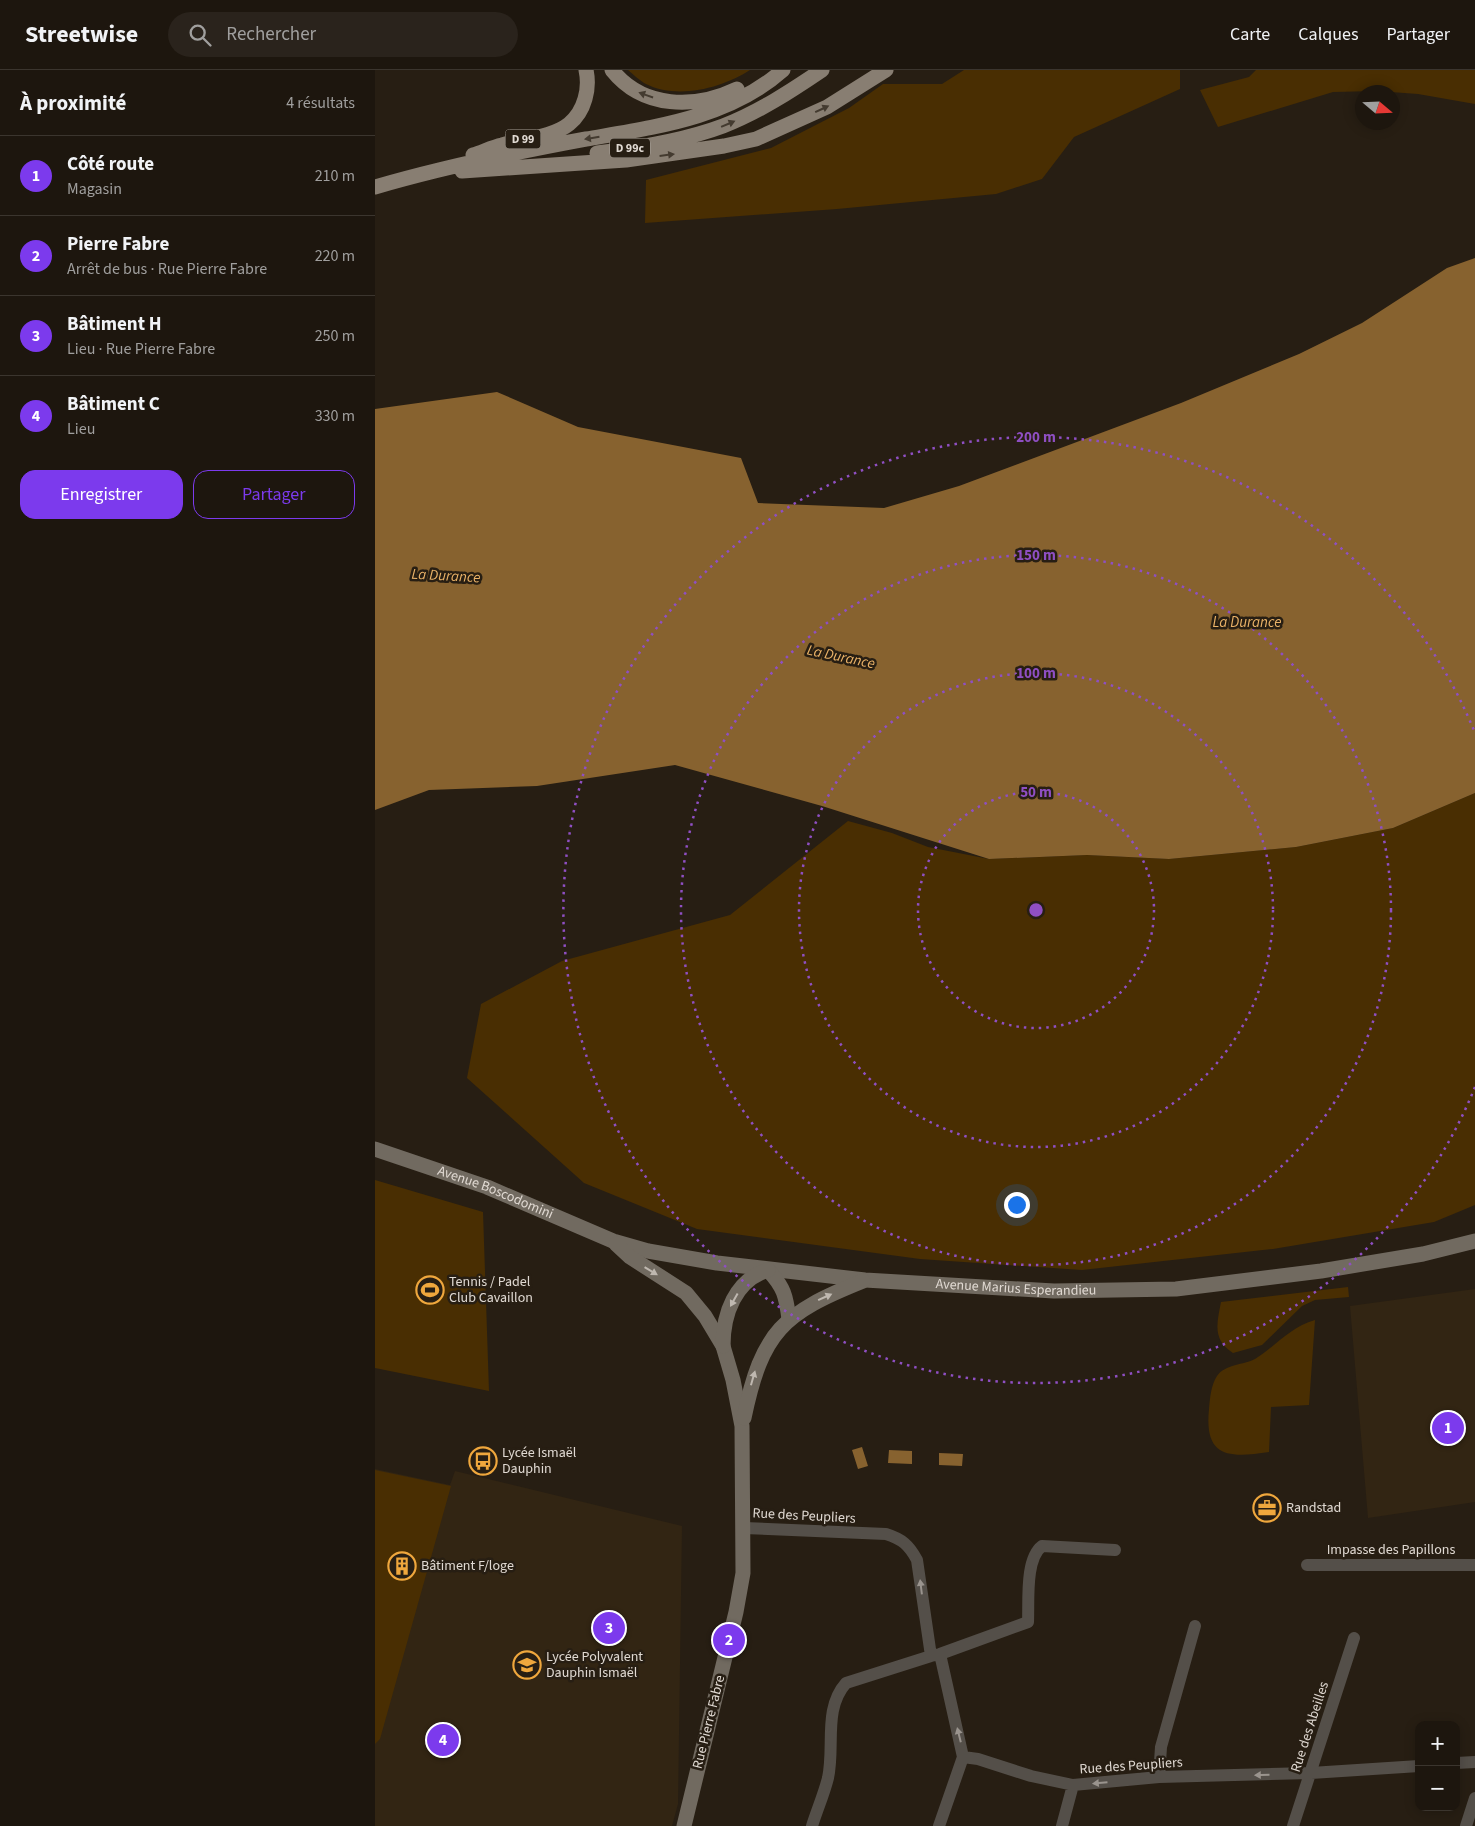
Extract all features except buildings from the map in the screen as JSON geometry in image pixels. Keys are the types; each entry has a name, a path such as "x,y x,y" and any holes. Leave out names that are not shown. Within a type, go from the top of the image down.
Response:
{"main road":[{"name":"D 99","path":"421,174 501,145 550,132 569,124 585,101 588,89 586,70"},
{"path":"611,70 632,90 661,100 688,104 722,96 774,70"},
{"name":"D 99c","path":"375,187 421,174 585,139 633,132 694,117 723,107 752,93 783,70"},
{"name":"D 99c","path":"421,174 462,171 625,150 678,140 722,126 750,114 786,95 822,70"},
{"path":"462,171 626,160 732,145 756,139 827,107 886,70"},
{"name":"Avenue Boscodomini","path":"375,1149 487,1187 613,1241"},
{"name":"Avenue Marius Esperandieu","path":"1423,1254 1475,1240"},
{"path":"613,1241 630,1257 686,1294 705,1316 723,1346 743,1426"},
{"name":"Avenue Marius Esperandieu","path":"613,1241 678,1257 769,1270 865,1280 1054,1291 1149,1290 1211,1286 1423,1254 1475,1252"},
{"path":"723,1346 725,1321 734,1298 747,1280 769,1270 780,1282 786,1296 789,1319"},
{"path":"743,1426 753,1375 771,1340 789,1319 814,1302 865,1280"},
{"name":"Rue Pierre Fabre","path":"684,1826 740,1592 744,1558 743,1426"}],"street":[{"name":"Rue des Peupliers","path":"744,1528 886,1534 900,1538 911,1548 917,1560 935,1655 963,1757 978,1759 1031,1776 1073,1785 1159,1777 1311,1774 1415,1766"},
{"path":"812,1826 828,1778 833,1709 839,1692 846,1683 935,1655 1028,1622 1031,1562 1036,1551 1042,1546 1115,1550"},
{"name":"Impasse des Papillons","path":"1307,1565 1475,1565"},
{"path":"1159,1777 1161,1747 1195,1626"},
{"name":"Rue des Abeilles","path":"1293,1826 1354,1638"},
{"path":"939,1826 963,1757"},
{"path":"1460,1763 1475,1762"},
{"path":"1062,1826 1073,1785"},
{"path":"1466,1826 1475,1798"}],"shaded area":[{"path":"628,70 750,70 713,87 699,90 672,91 659,89 644,83"},
{"path":"964,70 1180,70 1180,89 1074,137 1042,179 996,194 837,209 645,223 646,180 771,148 849,108 883,84 942,84"},
{"path":"1256,70 1475,70 1475,104 1400,93 1400,85 1355,85 1355,92 1333,92 1218,127 1200,90 1249,77"},
{"path":"1475,793 1475,1205 1434,1222 1273,1249 1082,1270 920,1259 697,1229 584,1183 467,1078 481,1004 562,961 730,915 848,821 892,833 928,847 989,859 1087,855 1169,859 1296,847 1393,828"},
{"name":"Tennis / Padel Club Cavaillon","path":"375,1180 483,1212 489,1391 375,1368"},
{"path":"1348,1287 1349,1297 1315,1300 1302,1306 1262,1345 1233,1353 1226,1348 1219,1337 1218,1324 1221,1302"},
{"path":"1475,1289 1475,1502 1368,1518 1350,1306"},
{"path":"1315,1320 1309,1405 1271,1407 1269,1452 1242,1455 1231,1454 1215,1446 1209,1425 1209,1409 1213,1383 1220,1372 1255,1359 1298,1327"},
{"name":"Lycée Polyvalent Dauphin Ismaël","path":"375,1469 450,1485 455,1471 682,1526 678,1804 672,1826 375,1826"},
{"path":"375,1470 451,1486 380,1739 375,1744"}],"water":[{"name":"La Durance","path":"1475,258 1475,793 1393,828 1296,847 1169,859 1087,855 989,859 822,806 675,765 537,786 429,790 375,810 375,409 497,392 578,427 741,458 758,503 884,508 959,486 1181,403 1299,354 1362,323 1447,268"},
{"path":"862,1447 868,1466 858,1469 852,1450"},
{"path":"889,1450 912,1451 912,1464 888,1463"},
{"path":"939,1453 963,1454 962,1466 939,1465"}],"place":[{"name":"Tennis / Padel Club Cavaillon","path":"430,1290"},
{"name":"Côté route","path":"1448,1428"},
{"name":"Lycée Ismaël Dauphin","path":"483,1461"},
{"name":"Randstad","path":"1267,1508"},
{"name":"Bâtiment F/loge","path":"402,1566"},
{"name":"Bâtiment H","path":"609,1628"},
{"name":"Pierre Fabre","path":"729,1640"},
{"name":"Lycée Polyvalent Dauphin Ismaël","path":"527,1665"},
{"name":"Bâtiment C","path":"443,1740"}]}
